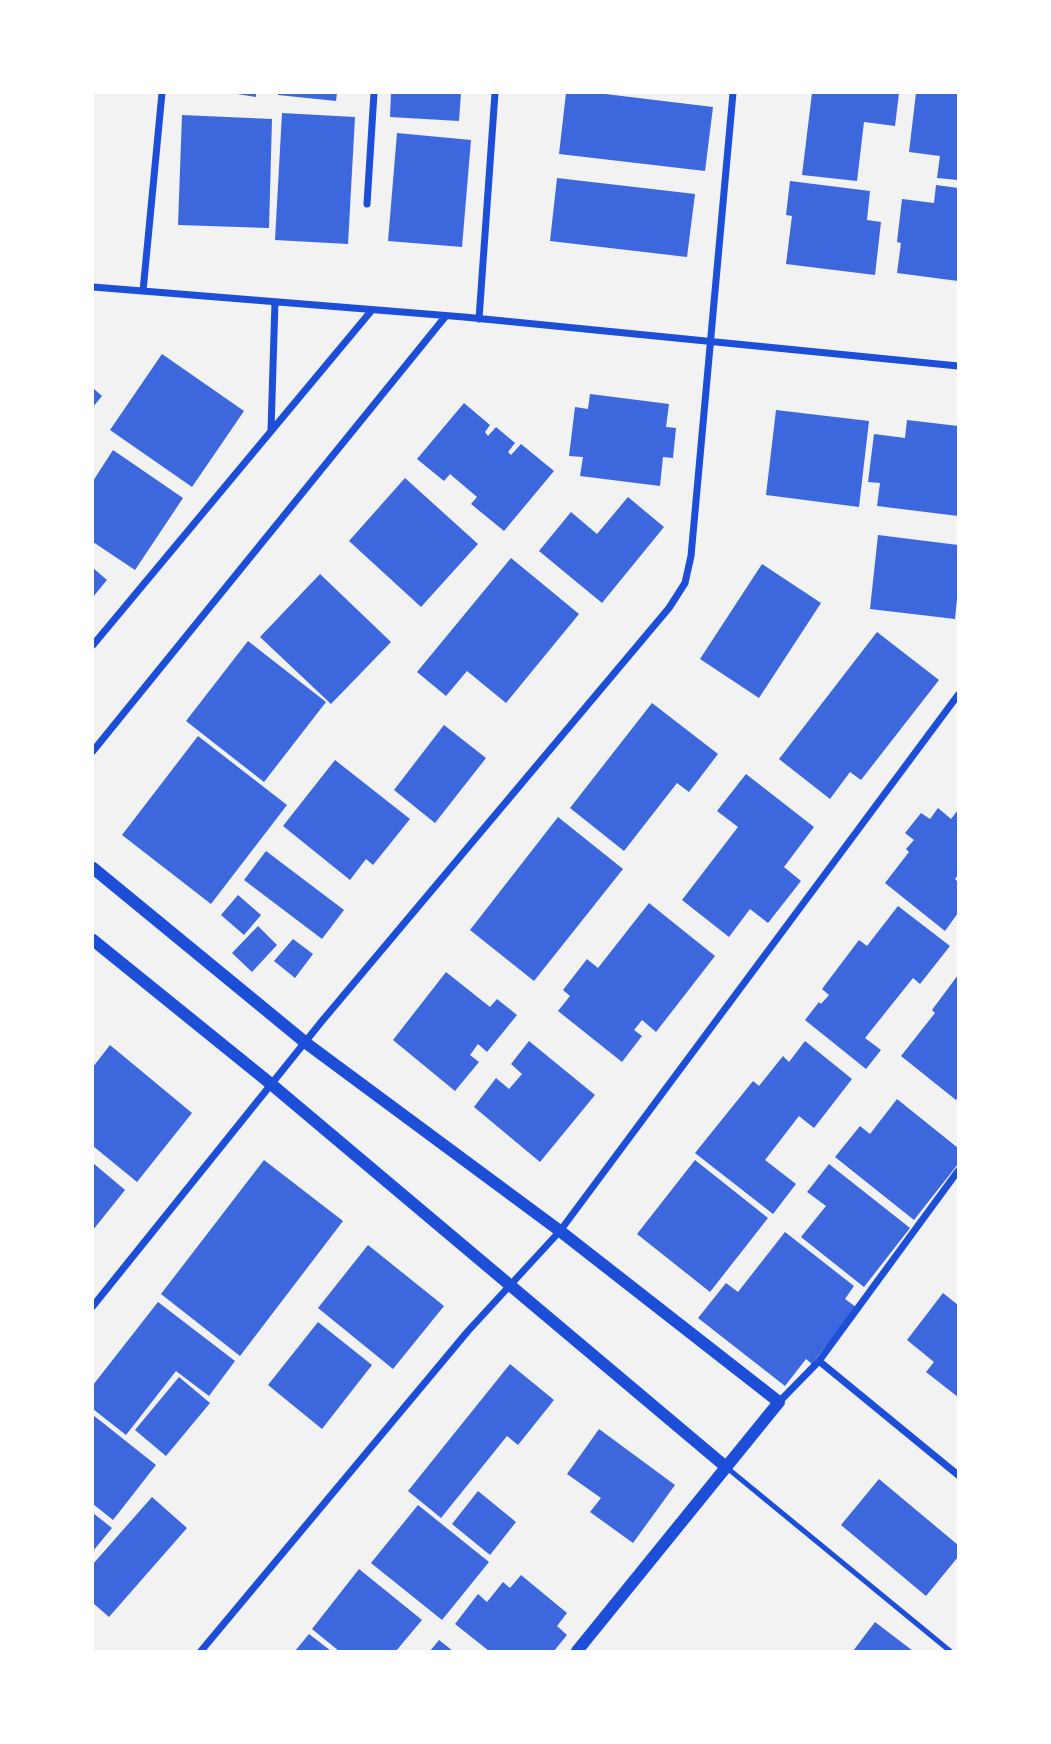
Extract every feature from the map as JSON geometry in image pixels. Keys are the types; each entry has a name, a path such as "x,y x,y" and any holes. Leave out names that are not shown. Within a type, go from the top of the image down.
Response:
{"street":[{"path":"144,291 162,93"},
{"path":"367,204 374,93"},
{"path":"478,319 495,93"},
{"path":"93,1306 271,1084 669,608 685,583 691,556 733,93"},
{"path":"93,287 710,340 958,366"},
{"path":"271,431 275,302"},
{"path":"93,645 372,310"},
{"path":"93,751 445,317"},
{"path":"201,1651 468,1331 560,1231 958,695"},
{"path":"93,868 306,1043 560,1231 779,1402"},
{"path":"93,940 271,1084 726,1467"},
{"path":"577,1651 779,1402 819,1361 958,1171"},
{"path":"819,1361 958,1475"}],"lane":[{"path":"726,1467 949,1651"}],"building":[{"path":"231,93 256,93 256,97"},
{"path":"278,93 337,93 336,101"},
{"path":"391,93 461,93 459,121 390,117"},
{"path":"566,93 597,93 713,107 705,171 559,154"},
{"path":"812,93 899,93 895,126 864,122 857,181 802,175"},
{"path":"916,93 958,93 958,180 937,178 940,156 909,152"},
{"path":"282,113 355,117 348,244 275,240"},
{"path":"182,115 272,119 269,228 178,225"},
{"path":"397,133 471,140 462,247 388,241"},
{"path":"557,178 695,194 687,257 550,241"},
{"path":"790,181 870,191 867,220 881,222 875,275 786,264 792,216 786,215"},
{"path":"936,185 958,188 958,281 897,273 902,199 934,203"},
{"path":"162,354 244,411 192,487 110,430"},
{"path":"93,388 102,396 93,407"},
{"path":"590,394 669,404 666,427 676,428 673,458 663,457 660,486 580,476 583,457 569,456 575,407 588,409"},
{"path":"464,403 490,425 485,432 488,436 496,427 515,443 508,452 511,455 521,444 554,471 504,531 471,504 477,497 450,474 444,481 417,459"},
{"path":"776,410 869,421 859,507 766,495"},
{"path":"907,420 958,426 958,516 877,506 880,483 868,482 874,434 905,438"},
{"path":"113,450 183,498 135,570 93,542 93,481"},
{"path":"405,478 478,544 421,607 349,541"},
{"path":"628,497 664,527 602,603 539,551 571,512 597,534"},
{"path":"878,535 958,545 955,619 870,609"},
{"path":"511,558 579,614 506,703 467,671 446,696 417,672"},
{"path":"762,564 821,603 759,698 700,659"},
{"path":"93,568 107,580 93,597"},
{"path":"320,574 391,642 331,704 260,637"},
{"path":"877,632 939,680 861,780 850,772 830,799 779,759"},
{"path":"248,641 326,702 264,782 186,721"},
{"path":"652,703 718,754 689,792 677,783 624,851 570,808"},
{"path":"444,725 486,758 435,823 394,790"},
{"path":"198,736 287,805 211,904 122,835"},
{"path":"335,760 410,819 373,865 366,859 350,880 283,826"},
{"path":"746,774 814,827 784,867 801,881 768,923 750,909 729,937 682,900 738,827 717,811"},
{"path":"938,808 951,819 958,810 958,875 955,879 958,882 958,913 945,931 885,883 909,852 906,849 914,840 905,833 921,813 930,819"},
{"path":"558,817 623,869 534,981 470,930"},
{"path":"266,851 344,910 322,939 244,880"},
{"path":"238,895 261,915 244,935 221,915"},
{"path":"649,903 715,956 656,1032 642,1020 634,1030 642,1036 622,1062 558,1011 570,996 563,990 587,959 598,968"},
{"path":"898,906 950,946 920,984 913,978 865,1038 881,1050 866,1069 805,1020 819,1002 821,1004 829,995 822,989 859,940 867,946"},
{"path":"258,926 277,945 252,972 232,953"},
{"path":"293,939 313,954 295,978 274,961"},
{"path":"446,972 490,1007 497,999 517,1015 487,1052 478,1044 470,1055 479,1062 455,1091 393,1040"},
{"path":"958,975 956,1100 901,1056 935,1013 932,1010"},
{"path":"529,1041 595,1095 540,1162 474,1107 496,1078 509,1089 522,1074 511,1064"},
{"path":"805,1041 852,1079 814,1128 799,1116 765,1160 796,1184 773,1214 695,1153 753,1081 759,1086 783,1056 789,1062"},
{"path":"110,1045 192,1113 137,1182 93,1146 93,1067"},
{"path":"897,1099 958,1148 958,1164 914,1220 835,1157 860,1126 870,1134"},
{"path":"264,1160 343,1221 240,1356 161,1294"},
{"path":"695,1160 768,1218 710,1292 637,1234"},
{"path":"93,1163 125,1190 93,1230"},
{"path":"829,1164 910,1228 864,1287 801,1237 826,1206 807,1192"},
{"path":"785,1232 854,1286 845,1299 856,1307 812,1364 806,1359 785,1386 698,1318 726,1283 738,1292"},
{"path":"368,1245 444,1306 393,1369 318,1308"},
{"path":"943,1293 958,1305 958,1397 926,1372 934,1362 907,1340"},
{"path":"158,1302 235,1361 209,1396 176,1371 126,1435 93,1409 93,1385"},
{"path":"318,1322 372,1365 322,1429 268,1385"},
{"path":"510,1364 554,1400 518,1445 507,1436 441,1518 408,1491"},
{"path":"179,1377 210,1403 166,1456 135,1430"},
{"path":"93,1415 156,1465 113,1520 93,1504"},
{"path":"599,1429 675,1485 633,1543 590,1512 601,1498 567,1474"},
{"path":"879,1479 958,1545 958,1557 926,1596 841,1525"},
{"path":"478,1491 516,1522 490,1555 452,1524"},
{"path":"152,1497 187,1528 109,1617 93,1603 93,1564"},
{"path":"418,1505 489,1562 442,1620 371,1563"},
{"path":"93,1513 112,1528 93,1551"},
{"path":"359,1569 422,1620 396,1651 339,1651 312,1629"},
{"path":"521,1575 567,1613 557,1626 567,1635 554,1651 489,1651 455,1624 478,1594 487,1602 503,1582 510,1588"},
{"path":"875,1622 913,1651 853,1651"},
{"path":"309,1634 331,1651 295,1651"},
{"path":"439,1640 453,1651 430,1651"}]}
